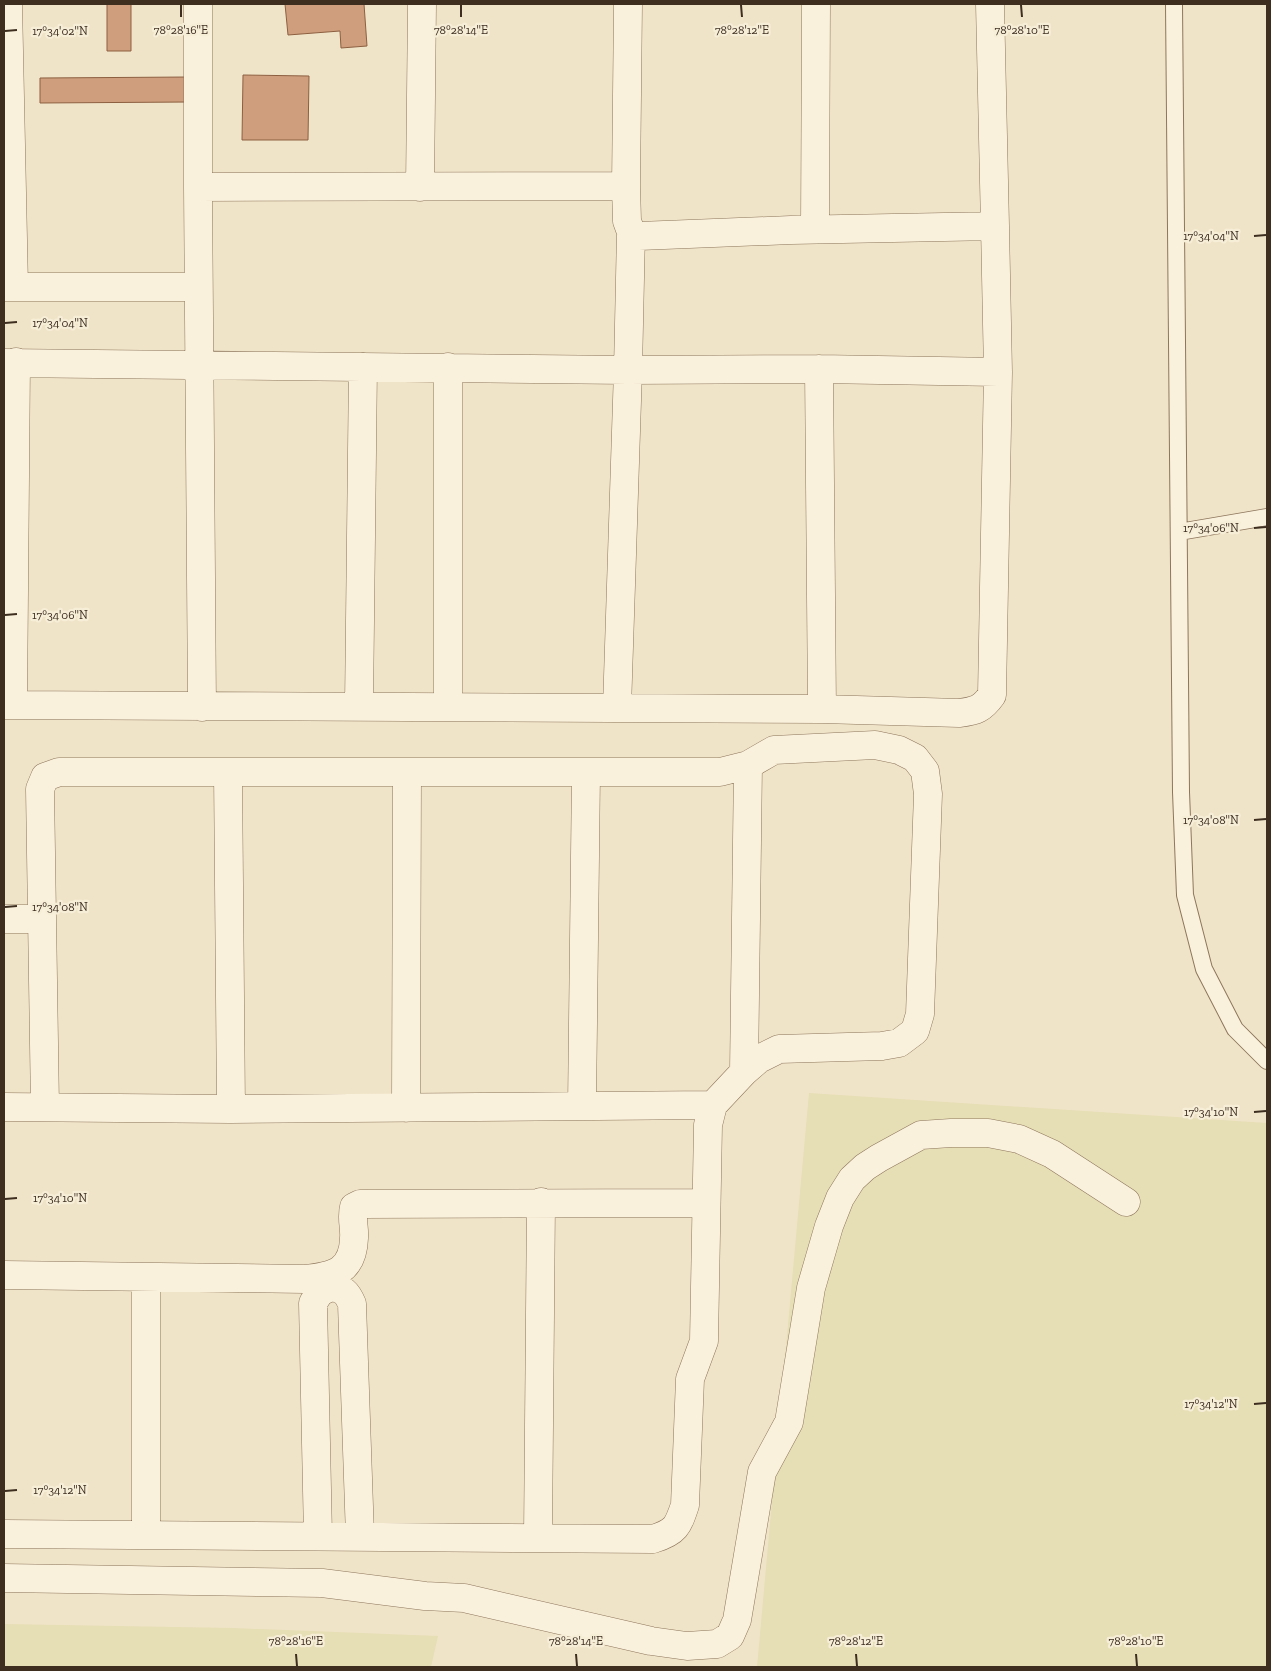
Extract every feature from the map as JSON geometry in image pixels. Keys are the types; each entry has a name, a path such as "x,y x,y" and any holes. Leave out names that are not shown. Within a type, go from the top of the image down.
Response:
{"street":[{"path":"8,4 9,287 198,287"},
{"path":"198,4 198,287 202,707"},
{"path":"420,186 422,4"},
{"path":"617,708 628,370 630,232 627,221 626,186 628,4"},
{"path":"815,229 816,4"},
{"path":"990,4 998,372 992,695 984,706 972,712 959,713 822,709 8,705 10,363 998,372"},
{"path":"198,187 626,186"},
{"path":"630,232 639,236 815,229 995,226"},
{"path":"359,706 363,366"},
{"path":"448,367 448,707"},
{"path":"819,369 822,709"},
{"path":"4,1534 653,1538 668,1534 679,1524 685,1505 690,1379 704,1341 708,1125 713,1105 759,1059 779,1050 882,1046 899,1043 915,1030 920,1014 928,794 925,771 915,758 899,750 875,745 774,750 748,765 720,772 59,772 45,777 40,788 46,1106"},
{"path":"744,1072 748,765"},
{"path":"228,772 231,1109"},
{"path":"406,1108 407,773"},
{"path":"582,1106 586,773"},
{"path":"4,919 42,919"},
{"path":"4,1107 231,1109 713,1105"},
{"path":"4,1578 322,1583 426,1596 464,1598 651,1641 686,1646 717,1644 730,1636 737,1620 762,1472 789,1422 811,1288 829,1226 840,1198 852,1179 879,1158 922,1135 988,1133 1019,1139 1052,1154 1126,1202"},
{"path":"538,1537 541,1202"},
{"path":"318,1536 313,1303 336,1273 346,1266 352,1252 354,1207 360,1204 706,1203"},
{"path":"4,1275 304,1279 331,1281 342,1289 348,1294 352,1304 360,1536"},
{"path":"146,1277 146,1535"}],"lane":[{"path":"1174,4 1181,792 1186,896 1204,969 1235,1029 1267,1061"},
{"path":"1179,532 1267,517"}],"shaded area":[{"path":"809,1093 1267,1123 1267,1667 757,1667"},
{"path":"4,1624 233,1628 438,1636 431,1667 4,1667"}],"building":[{"path":"107,4 131,4 131,51 107,51"},
{"path":"285,4 364,4 367,46 341,48 340,31 288,35"},
{"path":"243,75 309,76 308,140 242,140"},
{"path":"188,77 188,102 40,103 40,78"}]}
